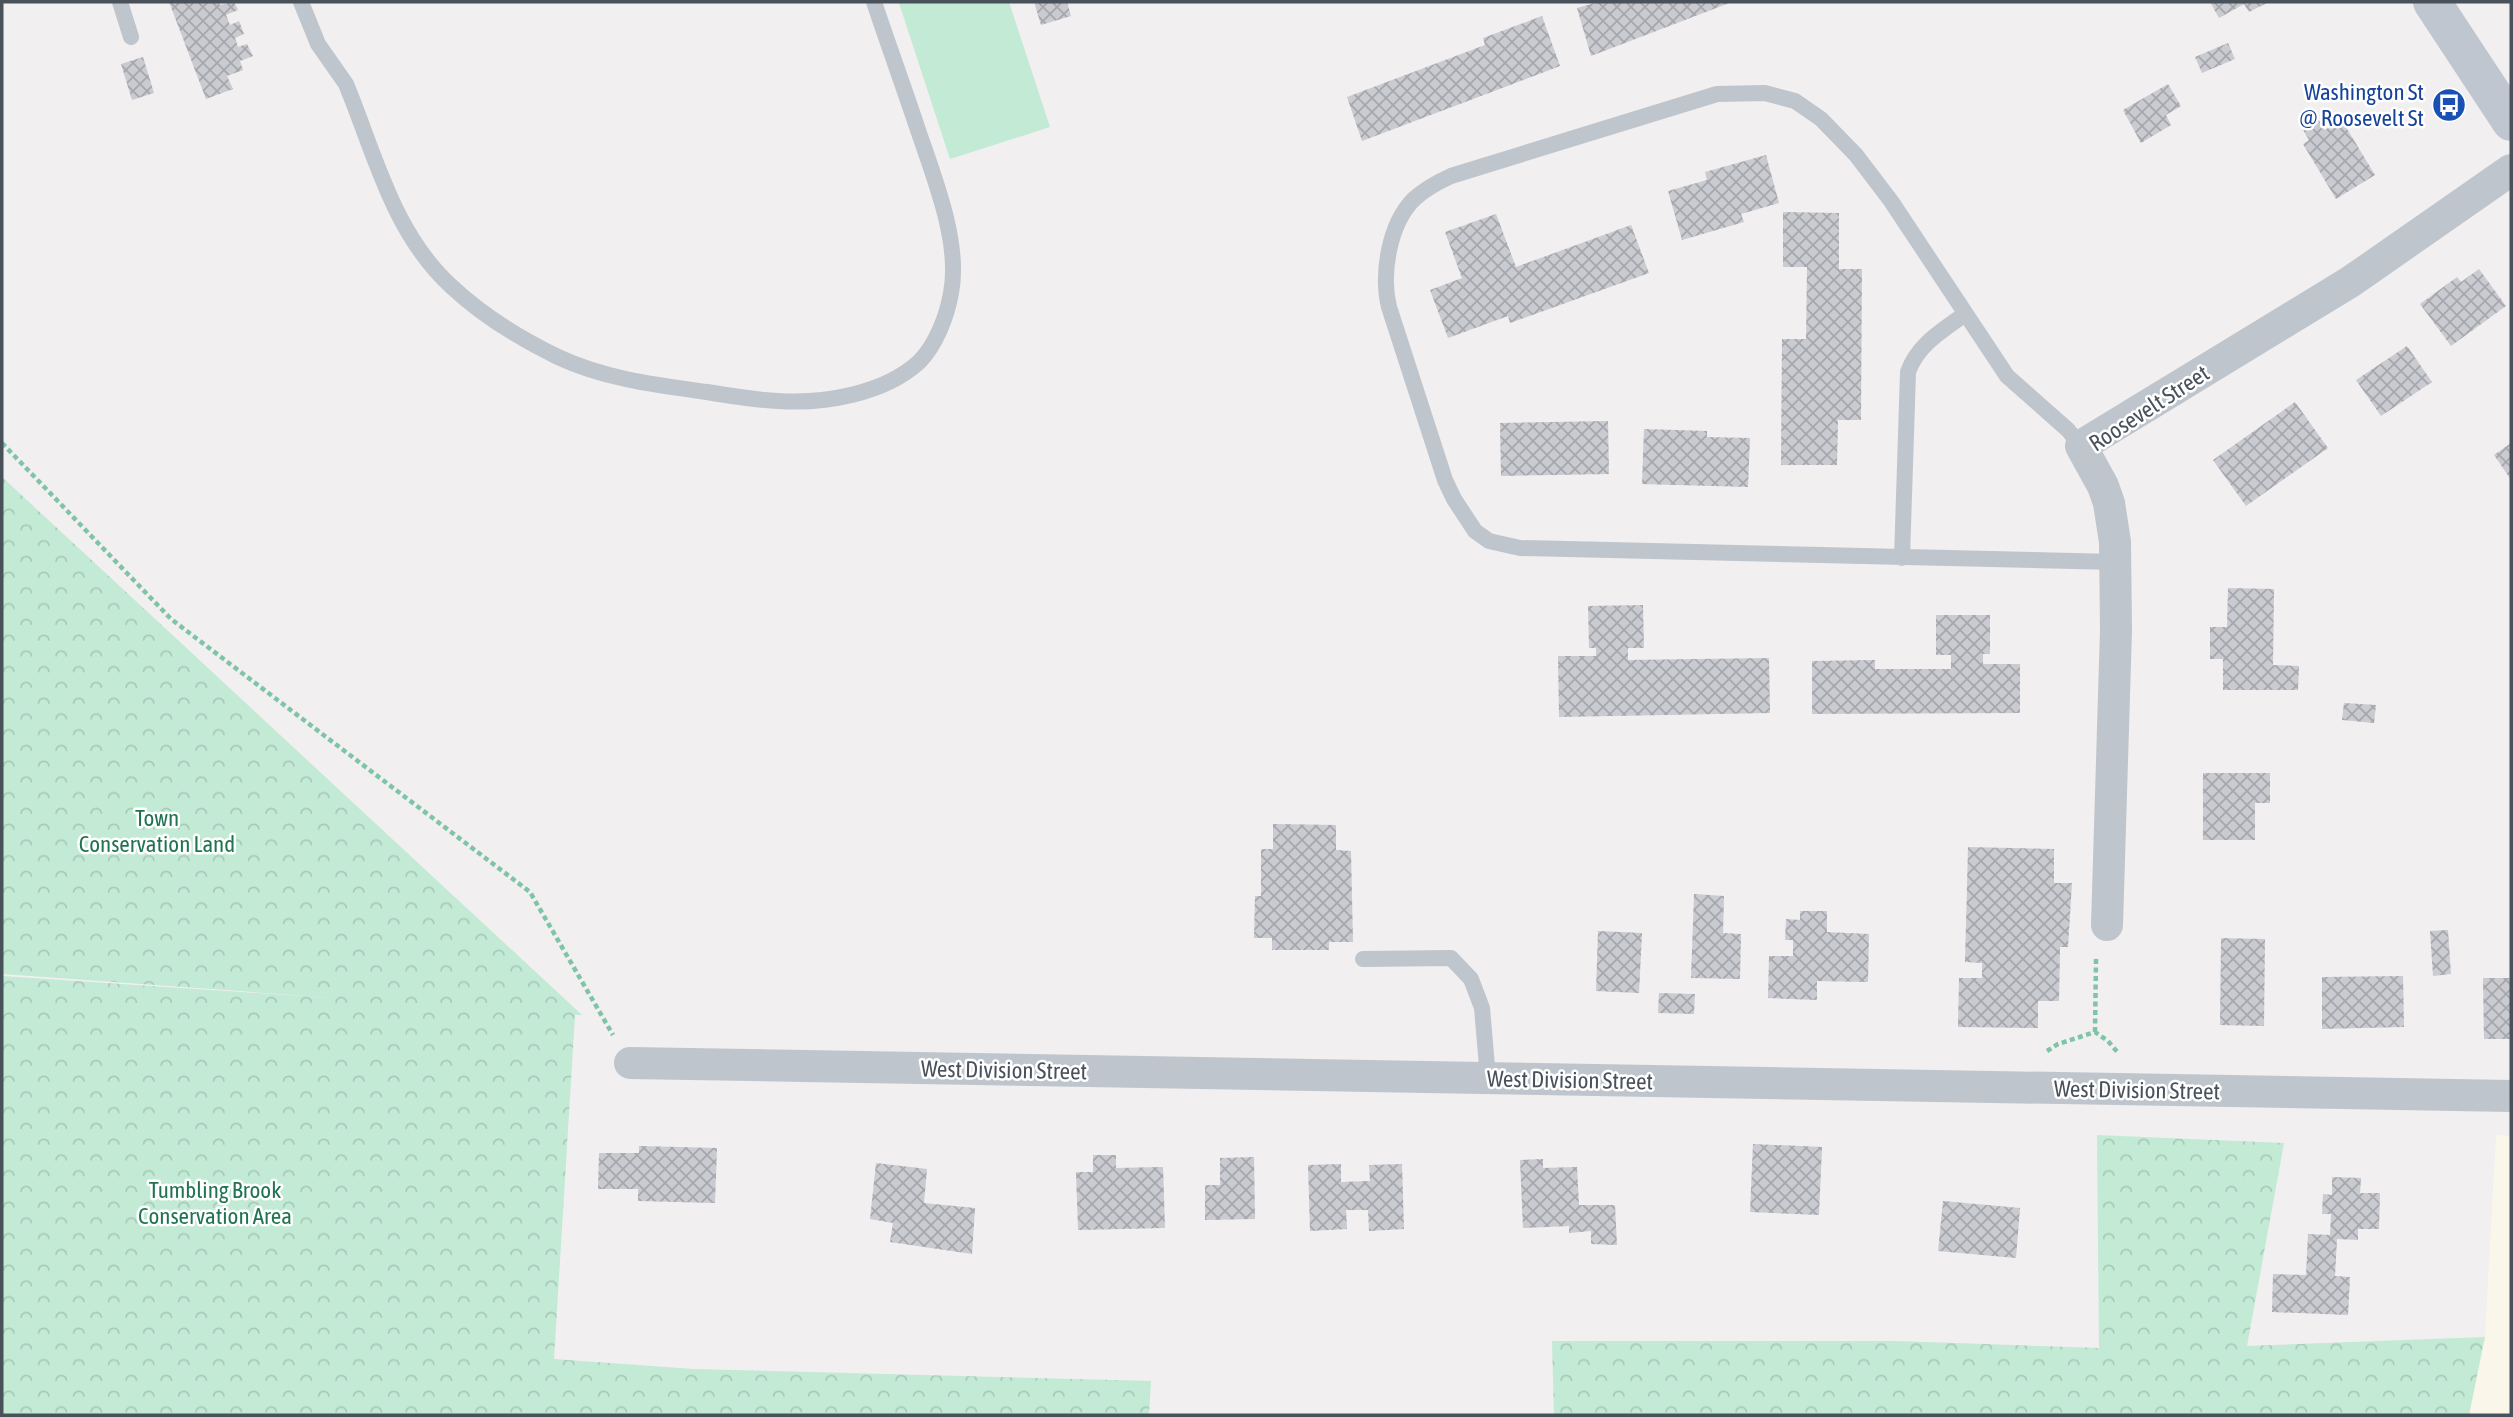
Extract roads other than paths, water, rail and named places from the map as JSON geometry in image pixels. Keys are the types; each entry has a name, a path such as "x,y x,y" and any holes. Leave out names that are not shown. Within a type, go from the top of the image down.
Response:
{"main road":[{"path":"2432,2 2511,122"}],"street":[{"name":"Roosevelt Street","path":"2107,925 2116,562 2109,503 2103,486 2081,446 2350,282 2511,170"},
{"name":"West Division Street","path":"630,1063 2511,1097"}],"lane":[{"path":"120,2 131,37"},
{"path":"301,2 318,44 346,84 398,217 419,250 452,287 503,326 579,365 631,381 779,401 805,401 852,394 900,375 919,361 930,347 947,312 952,289 953,264 942,206 874,2"},
{"path":"2081,446 2068,430 2007,376 1891,201 1856,155 1809,109 1795,101 1765,93 1717,94 1451,176 1429,187 1412,201 1389,253 1385,289 1389,307 1445,480 1464,516 1475,531 1489,541 1520,548 2116,562"},
{"path":"1902,558 1908,372 1920,348 1965,314"},
{"path":"1363,958 1451,958 1471,979 1482,1008 1488,1078"}],"place":[{"name":"Washington St @ Roosevelt St","path":"2449,105"}],"park label":[{"name":"Town Conservation Land","path":"157,831"},
{"name":"Tumbling Brook Conservation Area","path":"215,1203"}]}
